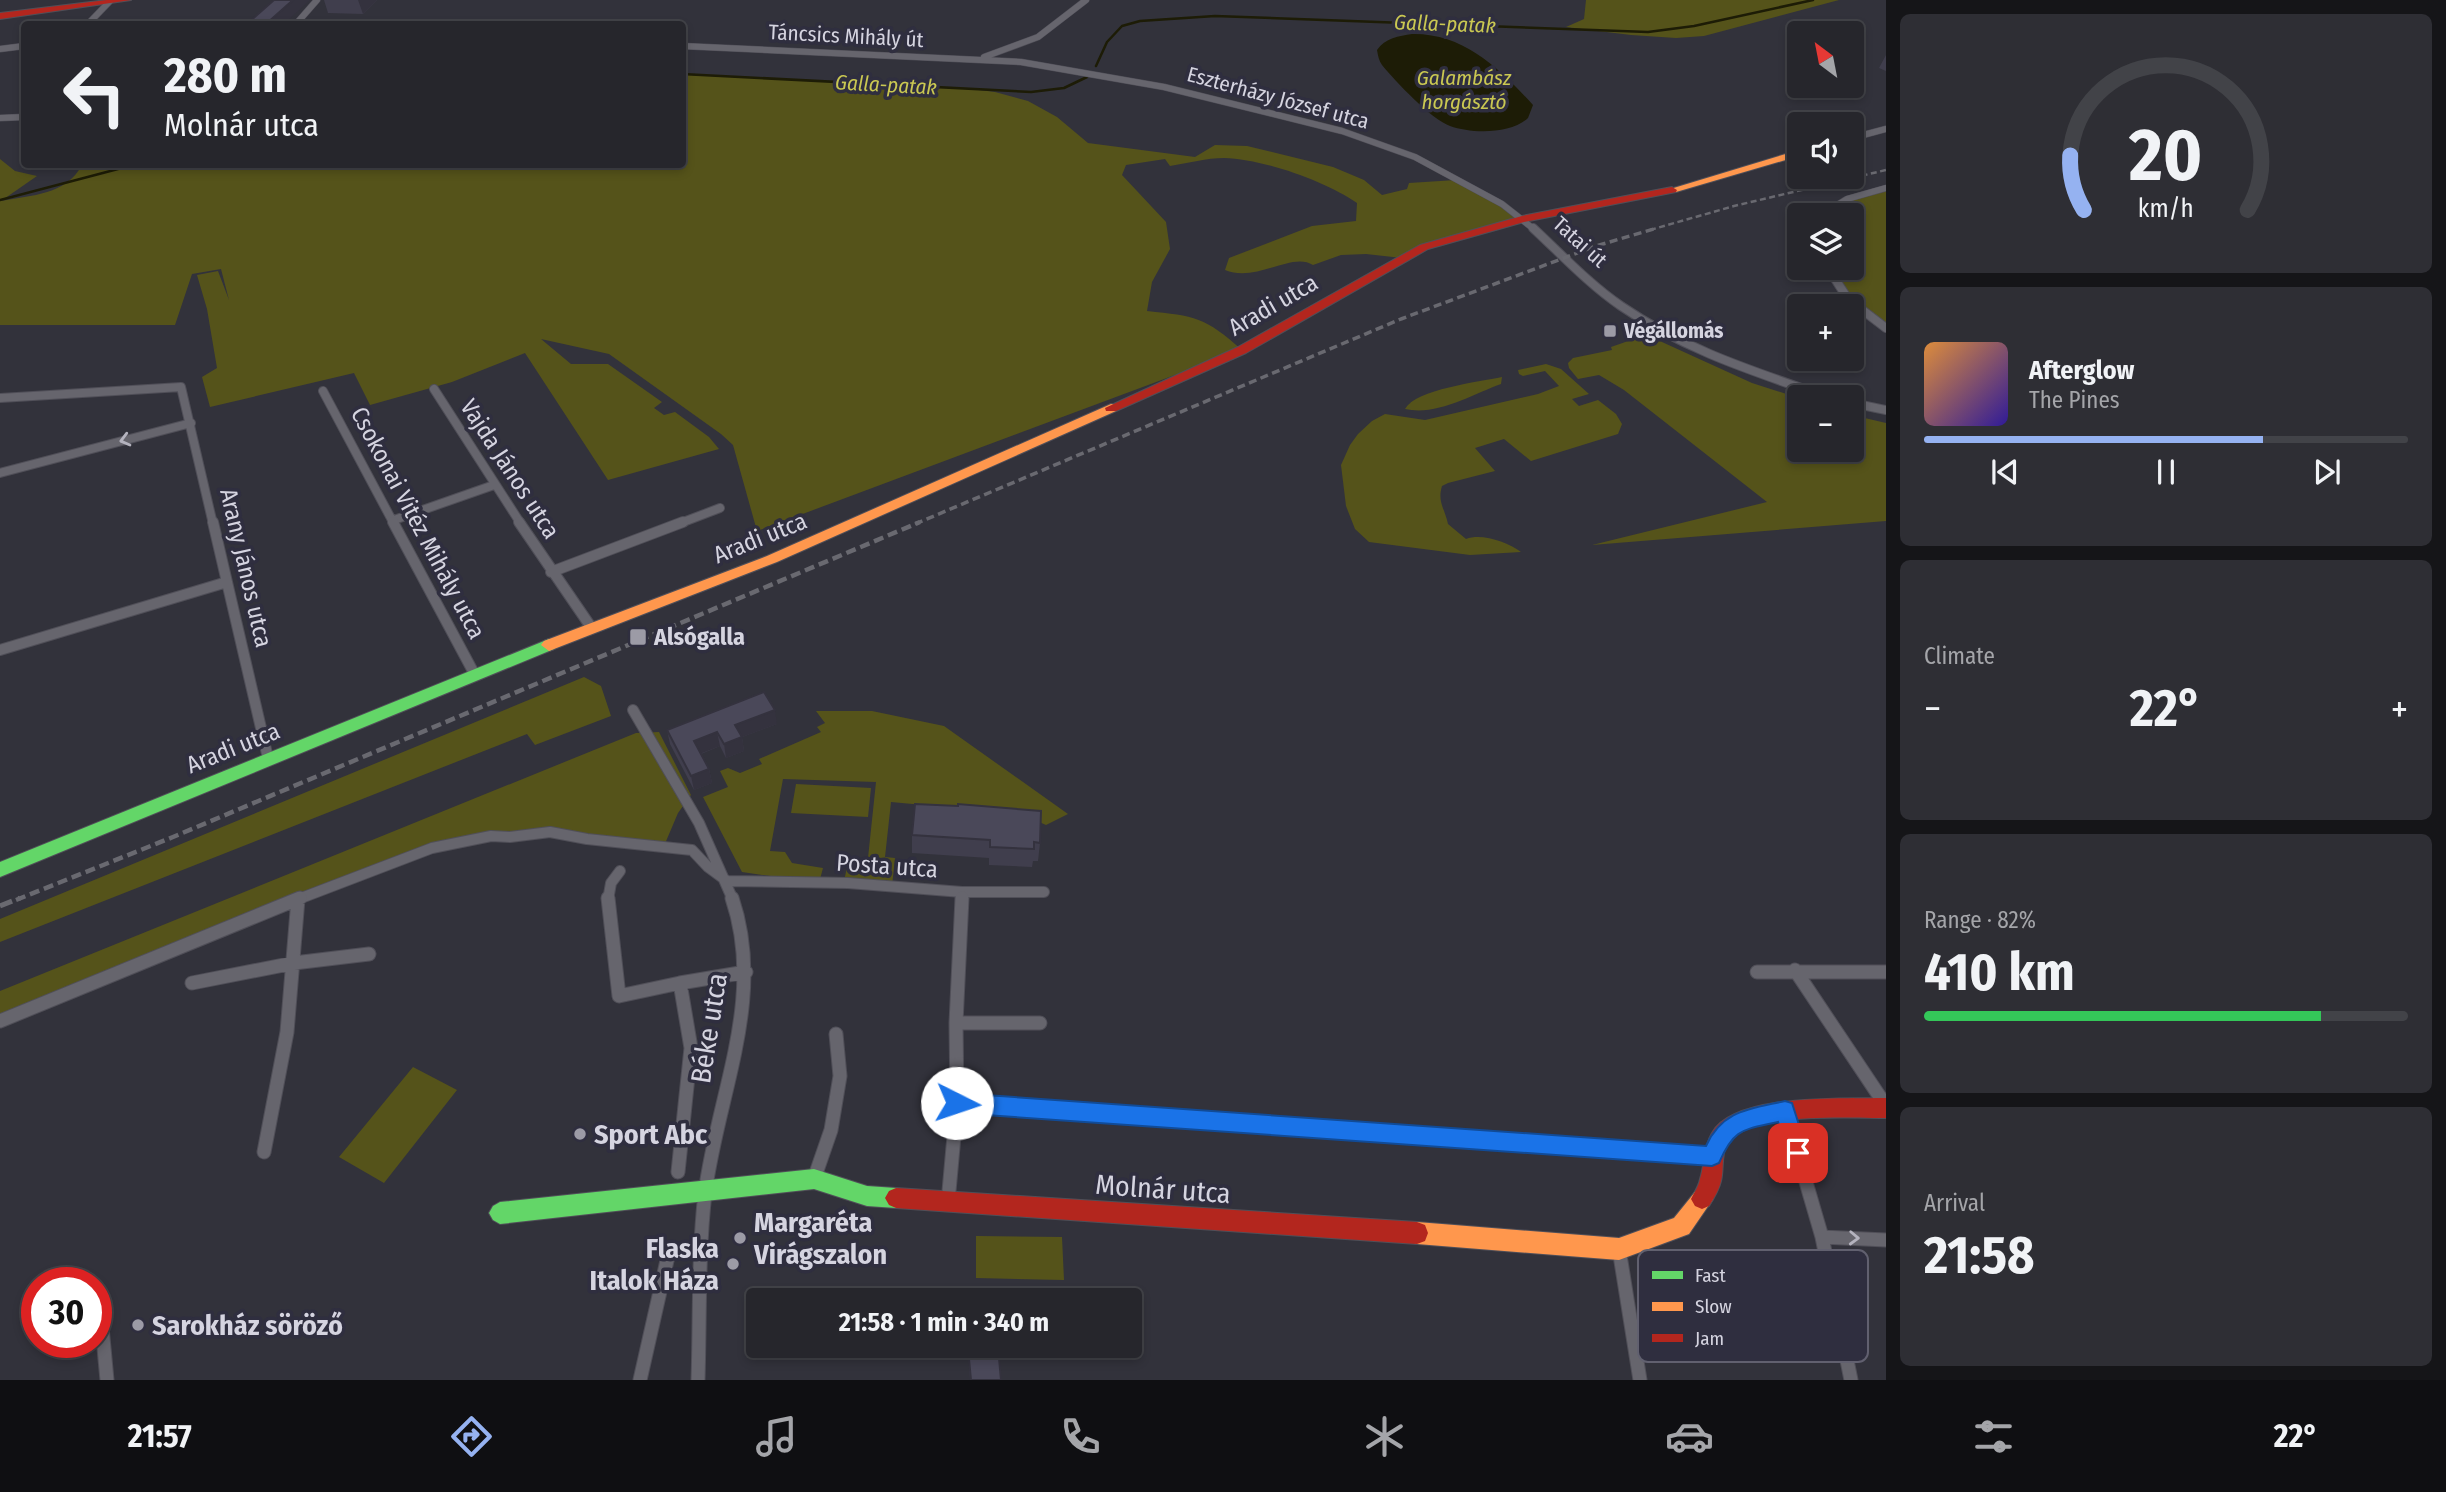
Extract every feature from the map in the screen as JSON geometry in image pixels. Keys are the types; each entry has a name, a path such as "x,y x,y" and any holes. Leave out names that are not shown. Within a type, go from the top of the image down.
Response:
{"street":[{"path":"0,16 127,0"},
{"path":"299,21 317,0"},
{"path":"1007,61 1011,53 1038,37 1086,0"},
{"path":"91,21 109,1"},
{"path":"978,59 1028,44"},
{"path":"0,49 21,46"},
{"name":"Táncsics Mihály út","path":"686,46 1007,61"},
{"name":"Eszterházy József utca","path":"1007,61 1022,59 1225,101 1365,138 1447,172 1522,219"},
{"path":"0,118 21,117"},
{"path":"1864,135 1886,129"},
{"name":"Tatai út","path":"1522,219 1653,195 1787,156"},
{"path":"1839,203 1847,198 1886,188"},
{"name":"Tatai út","path":"1522,219 1619,305 1656,328 1700,352 1793,385"},
{"name":"Aradi utca","path":"0,870 591,627 772,559 1230,356 1424,247 1461,234 1522,219"},
{"path":"1836,280 1848,299 1886,328"},
{"name":"Arany János utca","path":"0,398 181,387 268,758"},
{"name":"Vajda János utca","path":"434,389 551,572 591,627"},
{"name":"Csokonai Vitéz Mihály utca","path":"323,391 475,675"},
{"path":"1864,405 1886,410"},
{"path":"0,473 191,423"},
{"path":"394,520 494,485"},
{"name":"Vajda János utca","path":"551,572 720,508"},
{"path":"0,650 227,582"},
{"name":"Béke utca","path":"633,710 686,800 727,881 744,943 746,972 741,1013 705,1193 698,1380"},
{"path":"0,1021 432,848 491,836 510,837 550,831 587,839 692,850 727,881"},
{"path":"620,871 611,883 608,897 619,996 746,972"},
{"name":"Posta utca","path":"727,881 848,883 961,892 1044,892"},
{"path":"948,1202 957,1103 956,1023 961,892"},
{"path":"264,1152 286,1032 299,899"},
{"path":"191,983 294,963 369,954"},
{"path":"1795,970 1886,1107"},
{"path":"1757,972 1886,972"},
{"path":"678,1172 691,1048 680,983"},
{"path":"956,1023 1040,1023"},
{"path":"814,1180 831,1130 840,1076 836,1034"},
{"path":"957,1103 1712,1156"},
{"name":"Molnár utca","path":"500,1213 814,1180 867,1196 1288,1223 1619,1249 1681,1226 1701,1202 1711,1179 1712,1156 1721,1135 1740,1121 1785,1110 1886,1107"},
{"path":"1785,1110 1825,1250"},
{"path":"1822,1237 1886,1240"},
{"path":"1619,1249 1640,1380"},
{"path":"640,1380 668,1256"},
{"path":"105,1358 107,1380"},
{"path":"1847,1362 1851,1380"}],"shaded area":[{"path":"1586,0 1839,0 1704,36 1676,38 1566,27 1584,19"},
{"path":"686,74 964,88 995,92 1028,101 1057,117 1088,143 1195,157 1215,145 1247,146 1333,167 1364,180 1382,195 1407,189 1409,183 1456,180 1522,219 1461,234 1402,258 1366,254 1341,255 1313,265 1295,262 1249,273 1237,273 1225,270 1229,258 1312,226 1356,221 1357,203 1328,187 1293,173 1240,159 1211,159 1170,166 1165,159 1126,165 1122,175 1166,222 1170,249 1152,282 1147,311 1199,320 1242,350 757,531 733,445 609,354 541,339 571,364 608,364 662,402 654,408 664,415 675,412 709,437 719,449 608,480 525,353 452,382 370,405 354,373 210,407 202,377 217,368 207,309 197,275 218,271 229,300 221,269 192,274 175,325 0,325 0,159 15,171 37,176 1,201 47,192 58,188 80,168 686,168"},
{"path":"1886,188 1886,328 1864,311 1864,294 1845,294 1836,280 1864,280 1864,203 1840,203"},
{"path":"1651,337 1752,383 1787,394 1787,462 1864,462 1864,418 1886,423 1886,521 1592,545 1767,502 1624,390 1599,375 1578,379 1569,368 1568,363 1573,358 1612,350 1611,347 1634,339"},
{"path":"1546,364 1561,369 1589,394 1572,399 1579,406 1598,400 1616,414 1622,424 1618,434 1531,461 1504,439 1475,448 1495,471 1448,483 1442,486 1441,492 1448,524 1466,539 1479,537 1494,540 1521,552 1470,555 1369,542 1355,529 1346,506 1341,465 1350,445 1372,421 1385,414 1425,420 1538,394 1559,386 1545,371 1523,376 1518,370"},
{"path":"1502,377 1501,384 1442,407 1429,410 1405,409 1411,402 1434,391"},
{"path":"584,677 601,686 611,716 535,745 527,734 0,942 0,919"},
{"path":"816,711 872,711 944,726 1068,814 1046,825 1021,814 891,802 885,857 895,858 892,886 844,881 849,858 868,858 876,782 783,779 770,851 785,852 792,863 823,868 819,883 742,872 703,797 728,787 720,771 728,768 740,773 762,764 759,759 821,732 817,727 825,723"},
{"path":"659,732 691,795 678,813 664,846 587,839 510,837 467,841 390,862 0,1026 0,991 636,733"},
{"path":"796,784 871,788 868,817 791,813"},
{"path":"413,1067 457,1090 384,1183 339,1157"},
{"path":"976,1236 1062,1237 1064,1280 976,1278"}],"water":[{"name":"Galambász horgásztó","path":"1412,34 1431,35 1448,40 1494,66 1533,105 1528,118 1502,130 1480,131 1459,129 1433,116 1396,81 1378,56 1377,50 1388,40"}],"building":[{"path":"274,0 293,0 269,21 250,21"},
{"path":"764,692 775,710 735,725 742,737 724,744 717,732 694,741 709,769 691,776 667,730"},
{"path":"915,804 958,804 1041,811 1040,843 1034,842 1034,849 990,847 990,840 912,835"},
{"path":"969,1358 999,1358 1001,1380 971,1380"}],"waterway":[{"name":"Galla-patak","path":"1096,66 1107,42 1122,26 1140,21 1215,16 1648,32 1694,26 1813,0"},
{"name":"Galla-patak","path":"686,74 1031,92 1064,88 1087,77"},
{"name":"Galla-patak","path":"0,200 122,168"}],"railway":[{"path":"1657,228 1734,206 1886,170"},
{"path":"915,524 1401,319 1596,246 1657,228"},
{"path":"1650,230 1657,228"},
{"path":"16,900 173,837 920,522"},
{"path":"0,906 20,898"}],"traffic: fast":[{"path":"0,870 549,645"},
{"path":"500,1213 814,1179 867,1196 896,1198"}],"traffic: slow":[{"path":"1672,190 1787,156"},
{"path":"549,645 772,559 1111,408"},
{"path":"1417,1233 1619,1249 1681,1226 1702,1199"}],"traffic: jam":[{"path":"0,16 127,0"},
{"path":"1111,408 1242,350 1424,247 1522,219 1672,190"},
{"path":"1702,1199 1710,1182 1717,1142 1731,1126 1771,1113 1886,1108"},
{"path":"896,1198 1417,1233"}],"place":[{"name":"Végállomás","path":"1610,331"},
{"name":"Alsógalla","path":"638,637"},
{"name":"Sport Abc","path":"580,1134"},
{"name":"Margaréta Virágszalon","path":"740,1238"},
{"name":"Flaska Italok Háza","path":"733,1264"},
{"name":"Sarokház söröző","path":"138,1325"}],"route":[{"path":"957,1103 1712,1156 1721,1135 1740,1121 1785,1110 1798,1153"}]}
